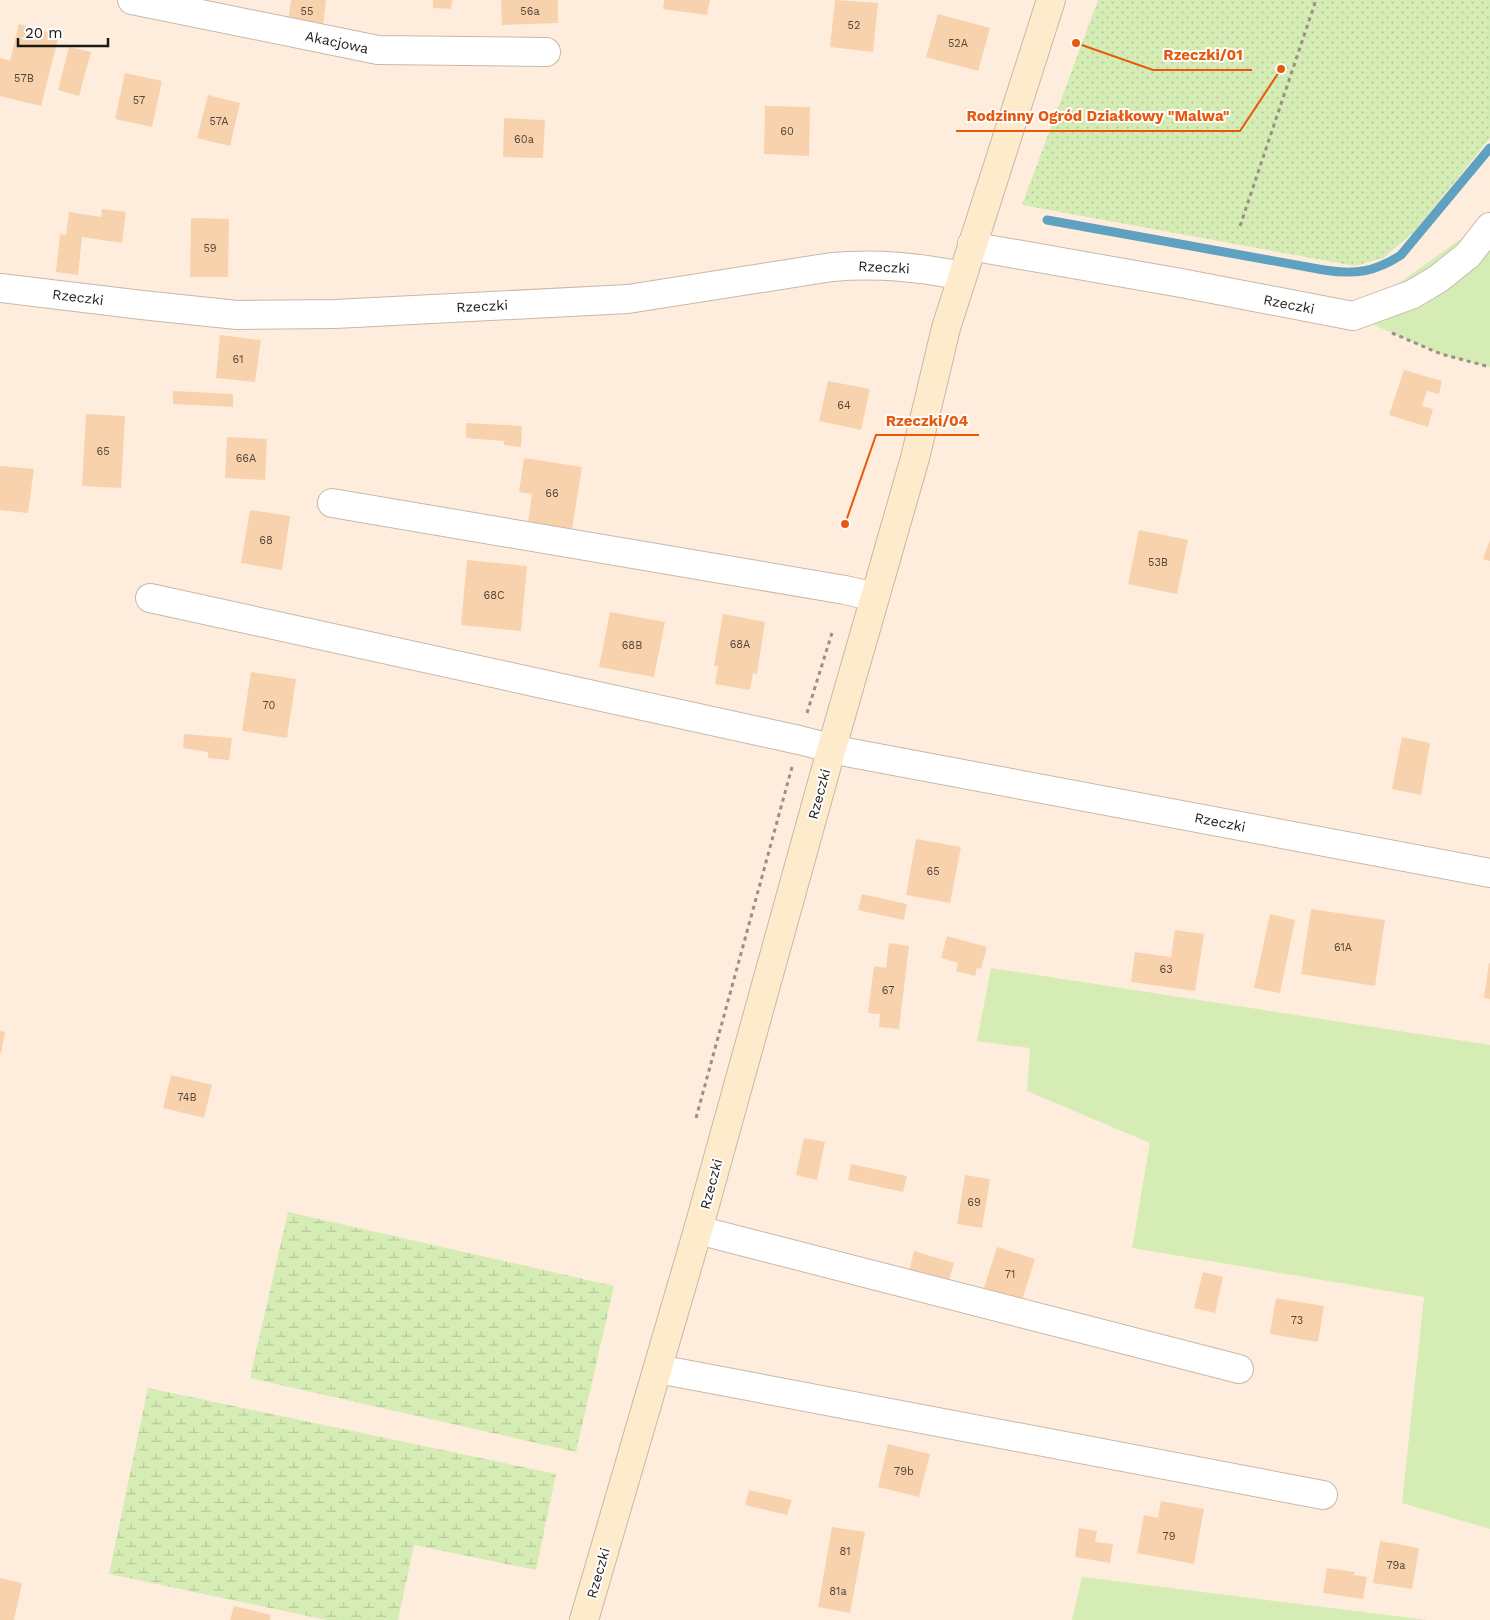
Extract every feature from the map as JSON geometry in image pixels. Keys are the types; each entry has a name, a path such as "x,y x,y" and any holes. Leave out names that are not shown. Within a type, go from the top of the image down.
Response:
{"main road":[{"name":"Rzeczki","path":"584,1620 698,1230 832,747 915,458 946,328 1051,0"}],"street":[{"name":"Akacjowa","path":"132,0 378,50 546,52"},
{"path":"1353,316 1413,294 1438,280 1468,256 1490,227"},
{"name":"Rzeczki","path":"972,244 988,249 1353,316"},
{"name":"Rzeczki","path":"0,288 237,314 334,314 628,299 832,267 863,264 900,266 962,276"},
{"path":"332,503 845,590 875,597"},
{"name":"Rzeczki","path":"150,598 866,756 1490,873"},
{"path":"698,1230 1240,1369"},
{"path":"658,1369 1324,1495"}],"path":[{"path":"1240,226 1316,0"},
{"path":"1353,316 1441,354 1490,367"}],"green space":[{"path":"1098,0 1490,0 1490,138 1415,231 1383,258 1355,266 1022,205"},
{"path":"1490,218 1490,367 1441,354 1353,316"},
{"path":"991,968 1490,1045 1490,1529 1402,1503 1424,1297 1132,1248 1150,1143 1027,1091 1030,1048 977,1041"},
{"path":"288,1212 614,1286 576,1452 250,1378"},
{"path":"148,1388 556,1474 536,1570 414,1545 398,1620 327,1620 109,1574"},
{"path":"1082,1577 1427,1620 1072,1620"}],"building":[{"path":"291,0 326,0 323,27 288,22"},
{"path":"433,0 452,0 451,9 433,8"},
{"path":"501,0 558,0 558,23 502,25"},
{"path":"664,0 710,0 707,15 663,9"},
{"path":"835,0 878,3 873,52 830,47"},
{"path":"938,14 990,28 978,71 926,57"},
{"path":"19,24 59,35 41,106 0,96 0,58 10,61"},
{"path":"69,47 91,52 79,96 58,90"},
{"path":"125,73 162,81 152,127 115,119"},
{"path":"208,95 240,103 230,146 197,138"},
{"path":"765,106 810,107 809,156 764,154"},
{"path":"504,118 545,120 543,158 503,157"},
{"path":"102,209 126,212 122,243 82,237 78,275 56,272 60,234 66,235 69,212 101,217"},
{"path":"191,218 229,219 228,277 190,277"},
{"path":"220,335 261,340 255,382 216,378"},
{"path":"1404,370 1442,381 1439,394 1427,391 1422,406 1433,409 1428,427 1389,415"},
{"path":"828,381 870,389 861,430 819,421"},
{"path":"173,391 233,394 233,407 173,404"},
{"path":"86,414 125,416 121,488 82,486"},
{"path":"466,423 522,426 521,447 504,445 504,441 466,438"},
{"path":"227,437 267,439 265,480 225,478"},
{"path":"524,458 582,467 572,529 528,522 532,494 519,492"},
{"path":"0,466 34,469 28,513 0,510"},
{"path":"250,510 290,516 282,570 241,563"},
{"path":"1139,530 1188,540 1177,594 1128,584"},
{"path":"1490,540 1490,561 1483,559"},
{"path":"467,560 527,566 521,631 461,625"},
{"path":"610,612 665,622 654,677 599,667"},
{"path":"723,614 765,622 757,674 753,673 750,690 715,684 718,666 714,666"},
{"path":"251,672 296,679 287,738 242,731"},
{"path":"184,734 232,738 229,760 208,758 208,752 183,748"},
{"path":"1402,737 1430,743 1421,795 1392,789"},
{"path":"916,839 961,847 950,903 906,895"},
{"path":"862,894 907,904 904,920 858,910"},
{"path":"1311,909 1385,920 1375,986 1301,974"},
{"path":"1270,914 1295,920 1280,993 1254,988"},
{"path":"1175,930 1204,934 1195,991 1131,982 1135,952 1171,957"},
{"path":"947,936 987,947 981,969 977,968 975,976 956,971 958,963 941,958"},
{"path":"889,943 909,946 899,1029 879,1027 880,1014 868,1013 874,966 886,968"},
{"path":"1490,963 1490,999 1484,998"},
{"path":"0,1031 5,1032 1,1053 0,1053"},
{"path":"171,1075 212,1085 204,1118 163,1108"},
{"path":"804,1138 825,1142 817,1180 796,1175"},
{"path":"851,1164 907,1176 903,1192 848,1180"},
{"path":"965,1175 990,1179 982,1228 957,1224"},
{"path":"997,1247 1035,1259 1022,1300 984,1288"},
{"path":"914,1251 954,1263 948,1283 909,1272"},
{"path":"1203,1272 1223,1277 1215,1313 1194,1308"},
{"path":"1276,1298 1324,1306 1318,1342 1270,1334"},
{"path":"888,1444 930,1454 919,1497 878,1487"},
{"path":"749,1490 792,1500 787,1515 745,1505"},
{"path":"1161,1501 1204,1509 1194,1564 1137,1553 1144,1515 1158,1518"},
{"path":"832,1527 865,1532 850,1613 818,1607"},
{"path":"1079,1528 1097,1531 1095,1542 1113,1544 1110,1563 1075,1557"},
{"path":"1380,1541 1419,1548 1412,1589 1373,1583"},
{"path":"1327,1568 1355,1572 1354,1575 1367,1577 1363,1599 1323,1593"},
{"path":"0,1578 22,1583 14,1620 0,1620"},
{"path":"234,1606 271,1615 270,1620 230,1620"}],"waterway":[{"path":"1047,220 1324,270 1364,271 1373,269 1401,255 1490,148"}],"place":[{"name":"Rzeczki/01","path":"1076,43"},
{"name":"Rodzinny Ogród Działkowy \"Malwa\"","path":"1281,69"},
{"name":"Rzeczki/04","path":"845,524"}]}
